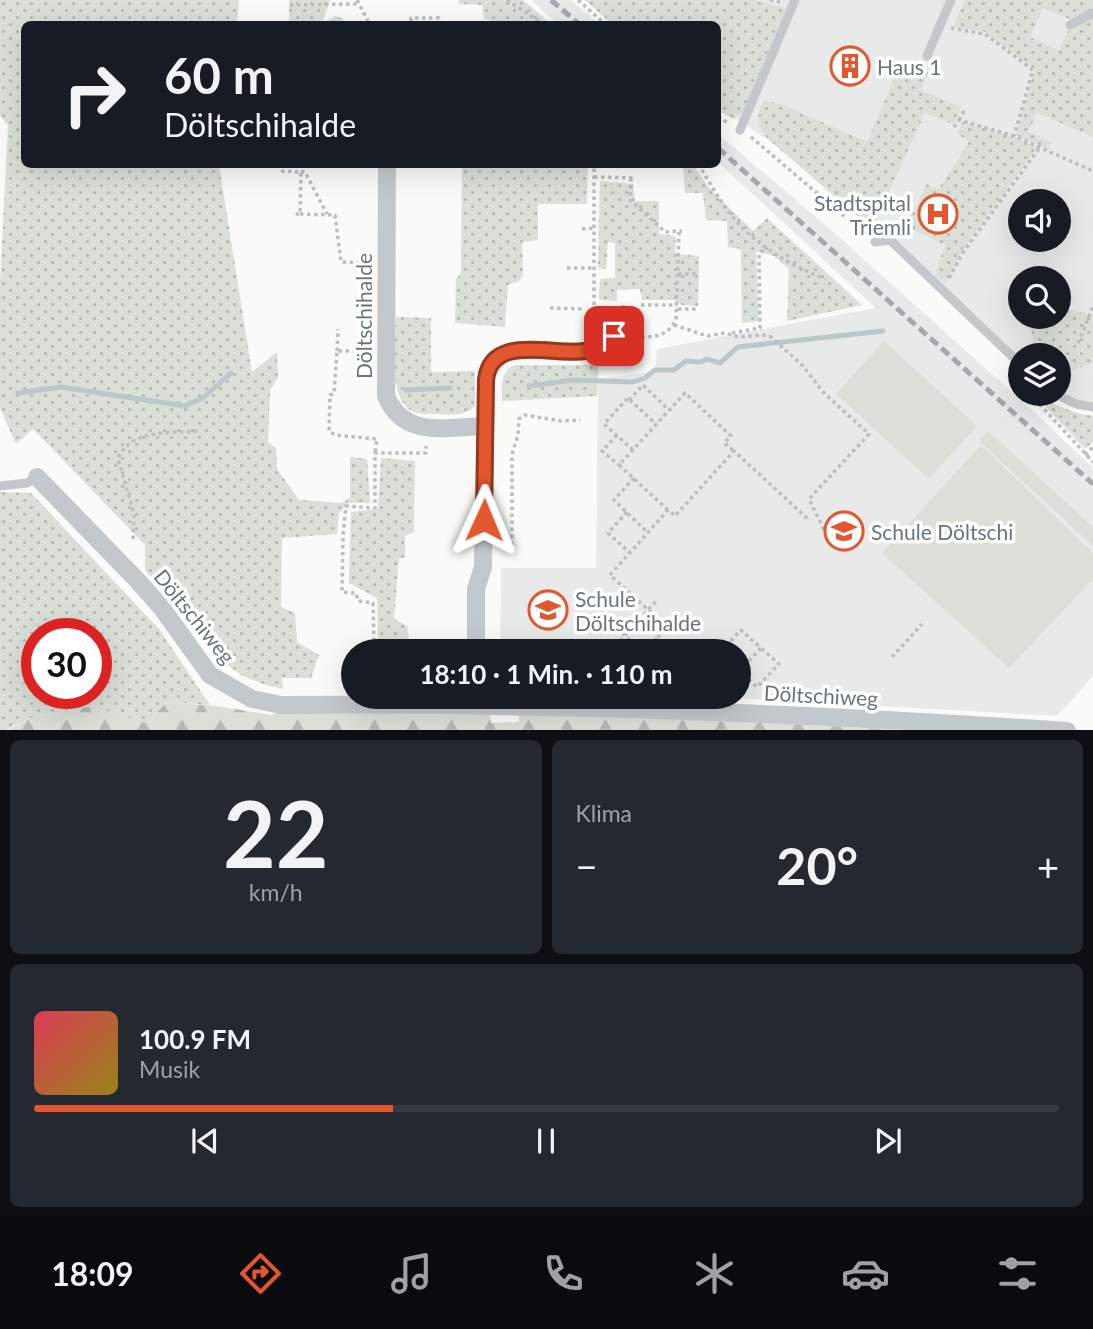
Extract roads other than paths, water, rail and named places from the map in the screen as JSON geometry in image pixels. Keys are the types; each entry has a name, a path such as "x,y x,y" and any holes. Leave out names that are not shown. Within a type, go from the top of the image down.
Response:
{"street":[{"name":"Döltschihalde","path":"387,168 386,396 399,416 415,426 485,426"},
{"path":"476,639 476,589 483,566 485,426 487,372 490,364 499,355 512,351 587,351 614,336"},
{"name":"Döltschiweg","path":"37,477 137,580 210,675 252,699 281,705 341,704"},
{"name":"Döltschiweg","path":"679,709 1067,730"}],"lane":[{"path":"740,130 795,0"},
{"path":"927,56 951,0"},
{"path":"1070,25 1093,13"},
{"path":"875,242 890,240 1008,352"},
{"path":"1071,402 1093,407"},
{"name":"Döltschiweg","path":"0,486 27,483 37,477"}],"waterway":[{"path":"529,386 573,380 633,382 645,378 655,370 674,370 686,361 701,362 707,359 720,363 738,347 883,331"},
{"path":"18,393 61,387 185,406 204,397 231,373"},
{"path":"406,390 450,388"}],"railway":[{"path":"551,0 576,21"},
{"path":"721,151 1093,484"}],"place":[{"name":"Haus 1","path":"850,66"},
{"name":"Stadtspital Triemli","path":"938,214"},
{"name":"Schule Döltschi","path":"844,531"},
{"name":"Schule Döltschihalde","path":"548,610"}]}
